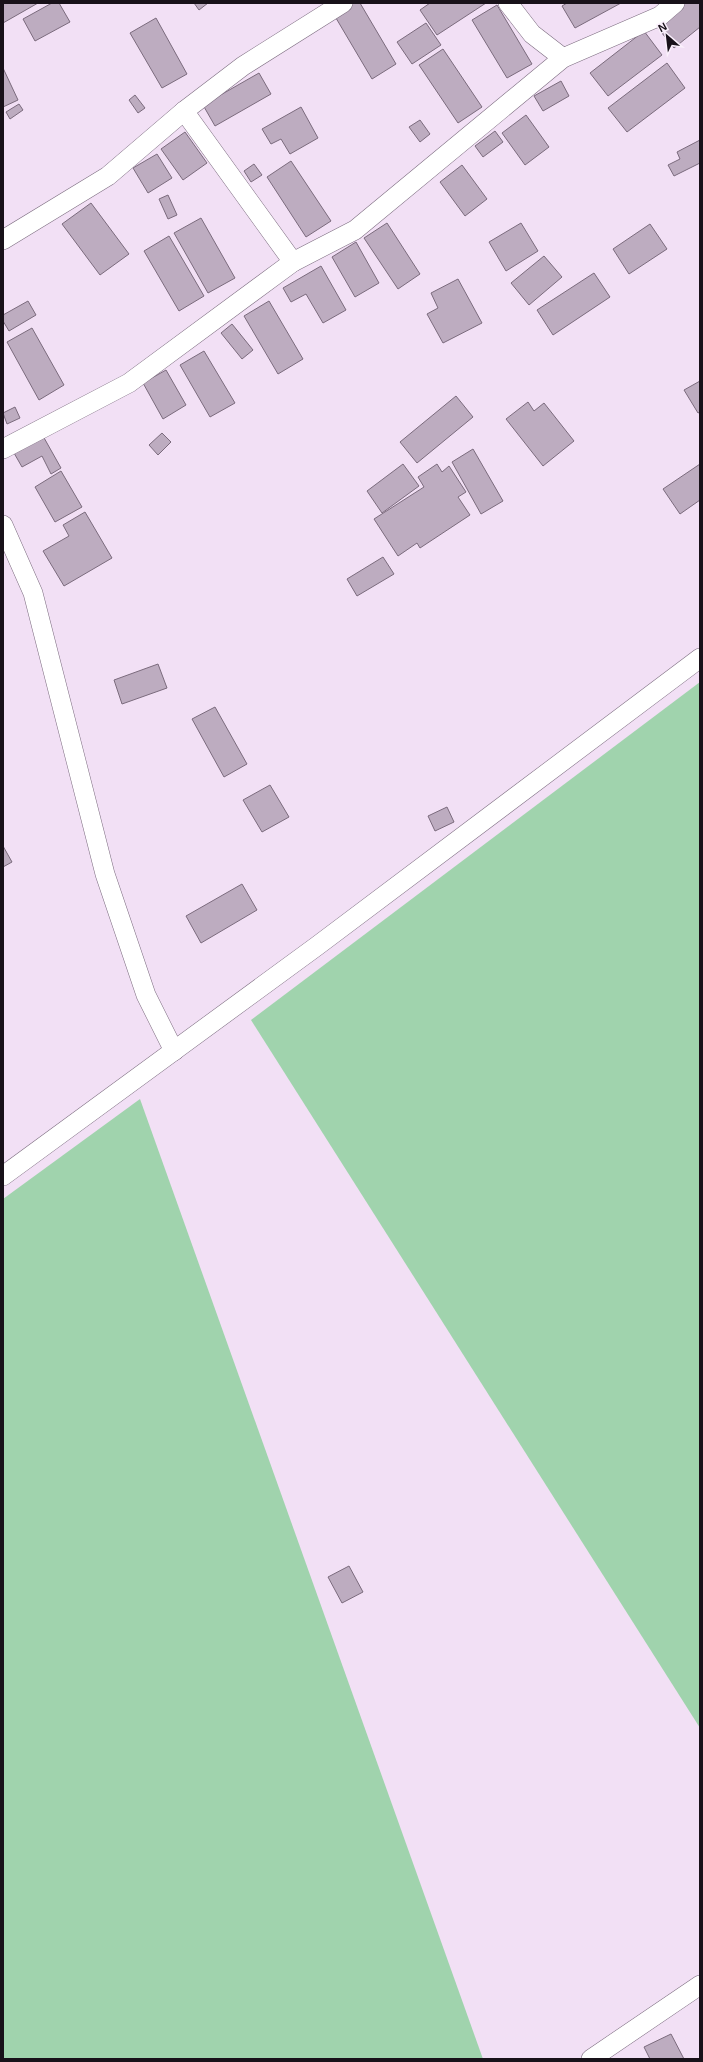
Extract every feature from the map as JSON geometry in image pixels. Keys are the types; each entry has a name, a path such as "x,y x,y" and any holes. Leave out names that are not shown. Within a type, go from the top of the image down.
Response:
{"street":[{"path":"3,240 108,176 184,110 242,66 343,3"},
{"path":"508,3 532,34 563,58"},
{"path":"3,449 129,383 293,262 355,230 563,58 660,16 675,3"},
{"path":"184,110 293,262"},
{"path":"3,525 33,593 105,874 146,995 174,1052"},
{"path":"3,1176 174,1052 411,876 700,658"},
{"path":"590,2059 700,1985"}],"green space":[{"path":"700,682 700,1728 251,1020"},
{"path":"140,1099 483,2059 3,2059 3,1199"}],"building":[{"path":"3,3 38,3 3,23"},
{"path":"52,3 59,3 70,22 35,41 23,19"},
{"path":"194,3 208,3 199,10"},
{"path":"350,3 360,3 396,64 372,79 333,13"},
{"path":"430,3 486,3 437,35 420,10"},
{"path":"567,3 621,3 575,28 562,6"},
{"path":"677,3 700,3 700,27 674,48 653,22"},
{"path":"497,5 532,64 507,78 472,20"},
{"path":"156,18 187,74 162,88 130,33"},
{"path":"426,23 441,45 412,64 397,42"},
{"path":"644,31 662,55 608,96 590,73"},
{"path":"443,49 482,107 458,123 419,65"},
{"path":"667,63 685,88 627,132 608,108"},
{"path":"3,68 18,100 3,107"},
{"path":"259,73 271,94 215,126 203,105"},
{"path":"561,81 569,96 543,111 534,96"},
{"path":"135,95 145,108 138,113 129,100"},
{"path":"19,104 23,110 10,119 6,112"},
{"path":"301,107 318,138 290,154 281,139 271,144 262,129"},
{"path":"526,115 549,147 525,165 502,133"},
{"path":"420,120 430,134 420,142 409,127"},
{"path":"495,131 503,142 483,157 475,146"},
{"path":"185,132 207,163 183,180 161,149"},
{"path":"700,140 700,163 674,176 668,165 680,159 677,152"},
{"path":"157,154 172,178 148,193 133,168"},
{"path":"291,161 331,221 306,237 267,177"},
{"path":"254,164 262,175 251,182 244,171"},
{"path":"462,165 487,199 465,216 440,182"},
{"path":"168,195 177,215 168,219 159,199"},
{"path":"91,203 129,254 100,275 62,224"},
{"path":"201,218 235,278 208,293 174,233"},
{"path":"387,223 420,274 398,289 364,238"},
{"path":"521,223 538,251 506,271 489,242"},
{"path":"650,224 667,249 629,274 613,249"},
{"path":"169,236 204,296 179,311 144,251"},
{"path":"356,242 379,283 355,297 332,257"},
{"path":"544,256 562,277 529,305 511,283"},
{"path":"321,266 346,310 323,323 306,294 291,302 283,288"},
{"path":"594,273 610,297 553,335 537,310"},
{"path":"458,279 482,323 443,343 427,314 438,308 431,293"},
{"path":"28,301 36,315 9,331 3,321 3,315"},
{"path":"269,301 303,359 278,374 244,316"},
{"path":"232,324 253,350 242,359 221,333"},
{"path":"32,328 64,385 39,400 7,342"},
{"path":"204,351 235,403 210,417 180,365"},
{"path":"166,370 186,405 163,419 143,383"},
{"path":"700,381 700,412 698,413 684,390"},
{"path":"456,396 473,417 417,463 400,442"},
{"path":"528,402 534,411 544,403 574,441 543,466 506,419"},
{"path":"15,407 20,418 7,424 3,413"},
{"path":"162,433 171,442 158,455 149,445"},
{"path":"43,436 61,468 51,474 42,456 22,467 14,453"},
{"path":"473,449 503,501 481,514 452,462"},
{"path":"403,464 419,486 382,513 367,491"},
{"path":"437,464 442,472 449,466 466,492 458,497 470,515 420,548 417,543 398,556 374,519 424,487 418,477"},
{"path":"700,464 700,500 680,514 663,489"},
{"path":"61,471 82,507 55,522 35,487"},
{"path":"85,512 112,558 64,586 43,551 69,536 63,525"},
{"path":"383,557 394,574 357,596 347,579"},
{"path":"158,664 167,688 122,704 114,680"},
{"path":"215,707 247,764 224,777 192,719"},
{"path":"270,785 289,817 262,832 243,800"},
{"path":"447,807 454,822 435,831 428,816"},
{"path":"3,846 12,862 3,867"},
{"path":"242,884 257,910 201,943 186,916"},
{"path":"349,1566 363,1592 342,1603 328,1577"},
{"path":"671,2034 684,2059 650,2059 644,2047"}]}
